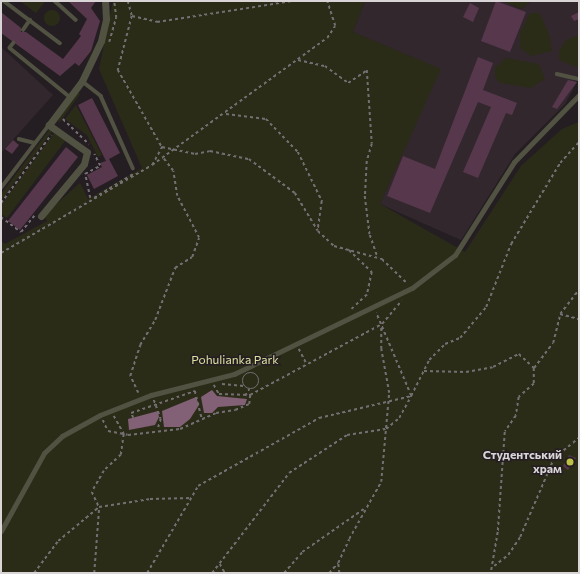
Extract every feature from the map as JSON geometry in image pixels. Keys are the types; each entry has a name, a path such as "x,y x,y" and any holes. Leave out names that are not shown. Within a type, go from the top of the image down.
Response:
{"street":[{"path":"41,216 84,164 87,152 49,124 82,82 101,41 106,19 105,1"},
{"path":"1,531 44,453 62,436 100,415 151,395 192,383 234,374 412,288 455,255 514,162 579,95"}],"lane":[{"path":"4,1 60,43"},
{"path":"53,2 76,20"},
{"path":"23,30 30,20"},
{"path":"14,43 10,48 70,97"},
{"path":"557,74 579,79"},
{"path":"82,82 101,96 132,168"},
{"path":"1,188 49,124"},
{"path":"19,139 35,142"}],"path":[{"path":"128,1 132,16 118,70 162,147 173,152 195,154 210,150 249,160 295,193 318,231 334,246 378,258 412,288"},
{"path":"132,16 157,22 293,1"},
{"path":"1,253 173,152 327,38 335,26 327,1"},
{"path":"298,60 324,66 348,83 367,70 372,144 367,161 365,196 370,235 378,258"},
{"path":"1,203 67,114"},
{"path":"226,114 266,119 298,152 322,201 318,231"},
{"path":"212,573 289,472 348,435 386,429 400,418 429,360 445,344 460,338 486,307 511,244 560,163 579,142"},
{"path":"152,165 162,147"},
{"path":"139,400 130,376 140,345 155,320 175,268 192,257 199,238 177,196 174,171 163,158"},
{"path":"90,201 133,175 132,168"},
{"path":"349,250 372,272 367,294 351,310 352,316"},
{"path":"491,573 494,566 505,432 516,416 519,397 534,384 534,368 552,343 560,314 579,290"},
{"path":"211,379 218,394 250,395 382,324 402,300"},
{"path":"373,306 382,324 411,396"},
{"path":"560,314 579,319"},
{"path":"328,573 338,563 366,507 381,482 389,402 388,373 381,349 382,324"},
{"path":"296,345 307,365"},
{"path":"424,371 466,372 493,367 519,354 534,368"},
{"path":"244,386 245,375 255,374 259,382 250,389 245,396"},
{"path":"192,383 202,420"},
{"path":"208,387 244,386 250,389"},
{"path":"133,418 131,413 202,389"},
{"path":"151,395 161,419 158,429"},
{"path":"100,415 108,432 124,434 158,429 180,428 249,404 250,395"},
{"path":"147,573 198,486 232,464 318,418 411,396"},
{"path":"94,573 99,507 92,492 104,471 121,455 124,434 112,410"},
{"path":"494,566 508,555 520,537 554,458 579,438"},
{"path":"34,573 58,541 99,507 150,498 192,498"},
{"path":"284,573 302,552 366,507"},
{"path":"338,563 339,573"},
{"path":"220,564 225,573"}],"shaded area":[{"path":"365,1 503,1 521,9 531,1 579,1 579,74 573,80 577,82 565,104 515,154 461,240 380,204 440,69 353,32"},
{"path":"1,47 53,95 1,153"},
{"path":"212,390 217,396 247,399 245,405 218,407 212,413 204,413 201,397"},
{"path":"196,397 199,405 190,419 180,427 164,427 162,411"},
{"path":"158,411 159,417 155,425 129,430 128,419"}],"green space":[{"path":"20,1 42,1 44,3 36,13"},
{"name":"Pohulianka Park","path":"113,1 365,1 353,32 441,69 380,204 465,252 521,166 562,129 579,122 579,573 1,573 1,241 5,244 47,221 44,215 80,183 88,199 142,168 99,69"},
{"path":"503,1 531,1 521,9"},
{"path":"49,10 55,10 60,15 58,24 55,26 49,26 44,21 44,15"},
{"path":"530,13 540,13 550,37 552,51 531,56 520,48 520,33"},
{"path":"579,35 579,67 576,67 559,60 559,51 566,40"},
{"path":"506,58 539,64 545,79 531,88 500,83 495,77 495,68"},
{"path":"78,92 80,94 59,123 58,118"},
{"path":"76,105 102,155 98,157 87,135 65,119"},
{"path":"49,130 53,130 1,201 1,194"},
{"path":"54,133 65,141 7,218 1,214 1,205"}],"building":[{"path":"68,1 96,1 91,8 100,21 91,51 79,66 75,63 60,76 1,33 1,12 21,28 21,32 26,32 63,59 81,36 79,34 87,19"},
{"path":"496,1 526,12 510,52 481,41"},
{"path":"470,3 479,8 473,22 463,17"},
{"path":"579,12 579,19 574,21 571,16"},
{"path":"478,57 493,63 483,90 517,103 512,115 506,113 478,178 463,172 491,107 478,102 430,213 387,196 403,156 435,169"},
{"path":"568,80 577,82 557,109 552,107"},
{"path":"92,98 120,153 109,159 118,176 94,189 87,175 102,167 100,163 106,161 78,105"},
{"path":"13,140 19,145 12,154 5,149"},
{"path":"66,147 78,157 20,230 8,221"},
{"name":"Студентський храм","path":"569,455 576,458 568,470 563,466"}],"place":[{"name":"Студентський храм","path":"570,462"}]}
